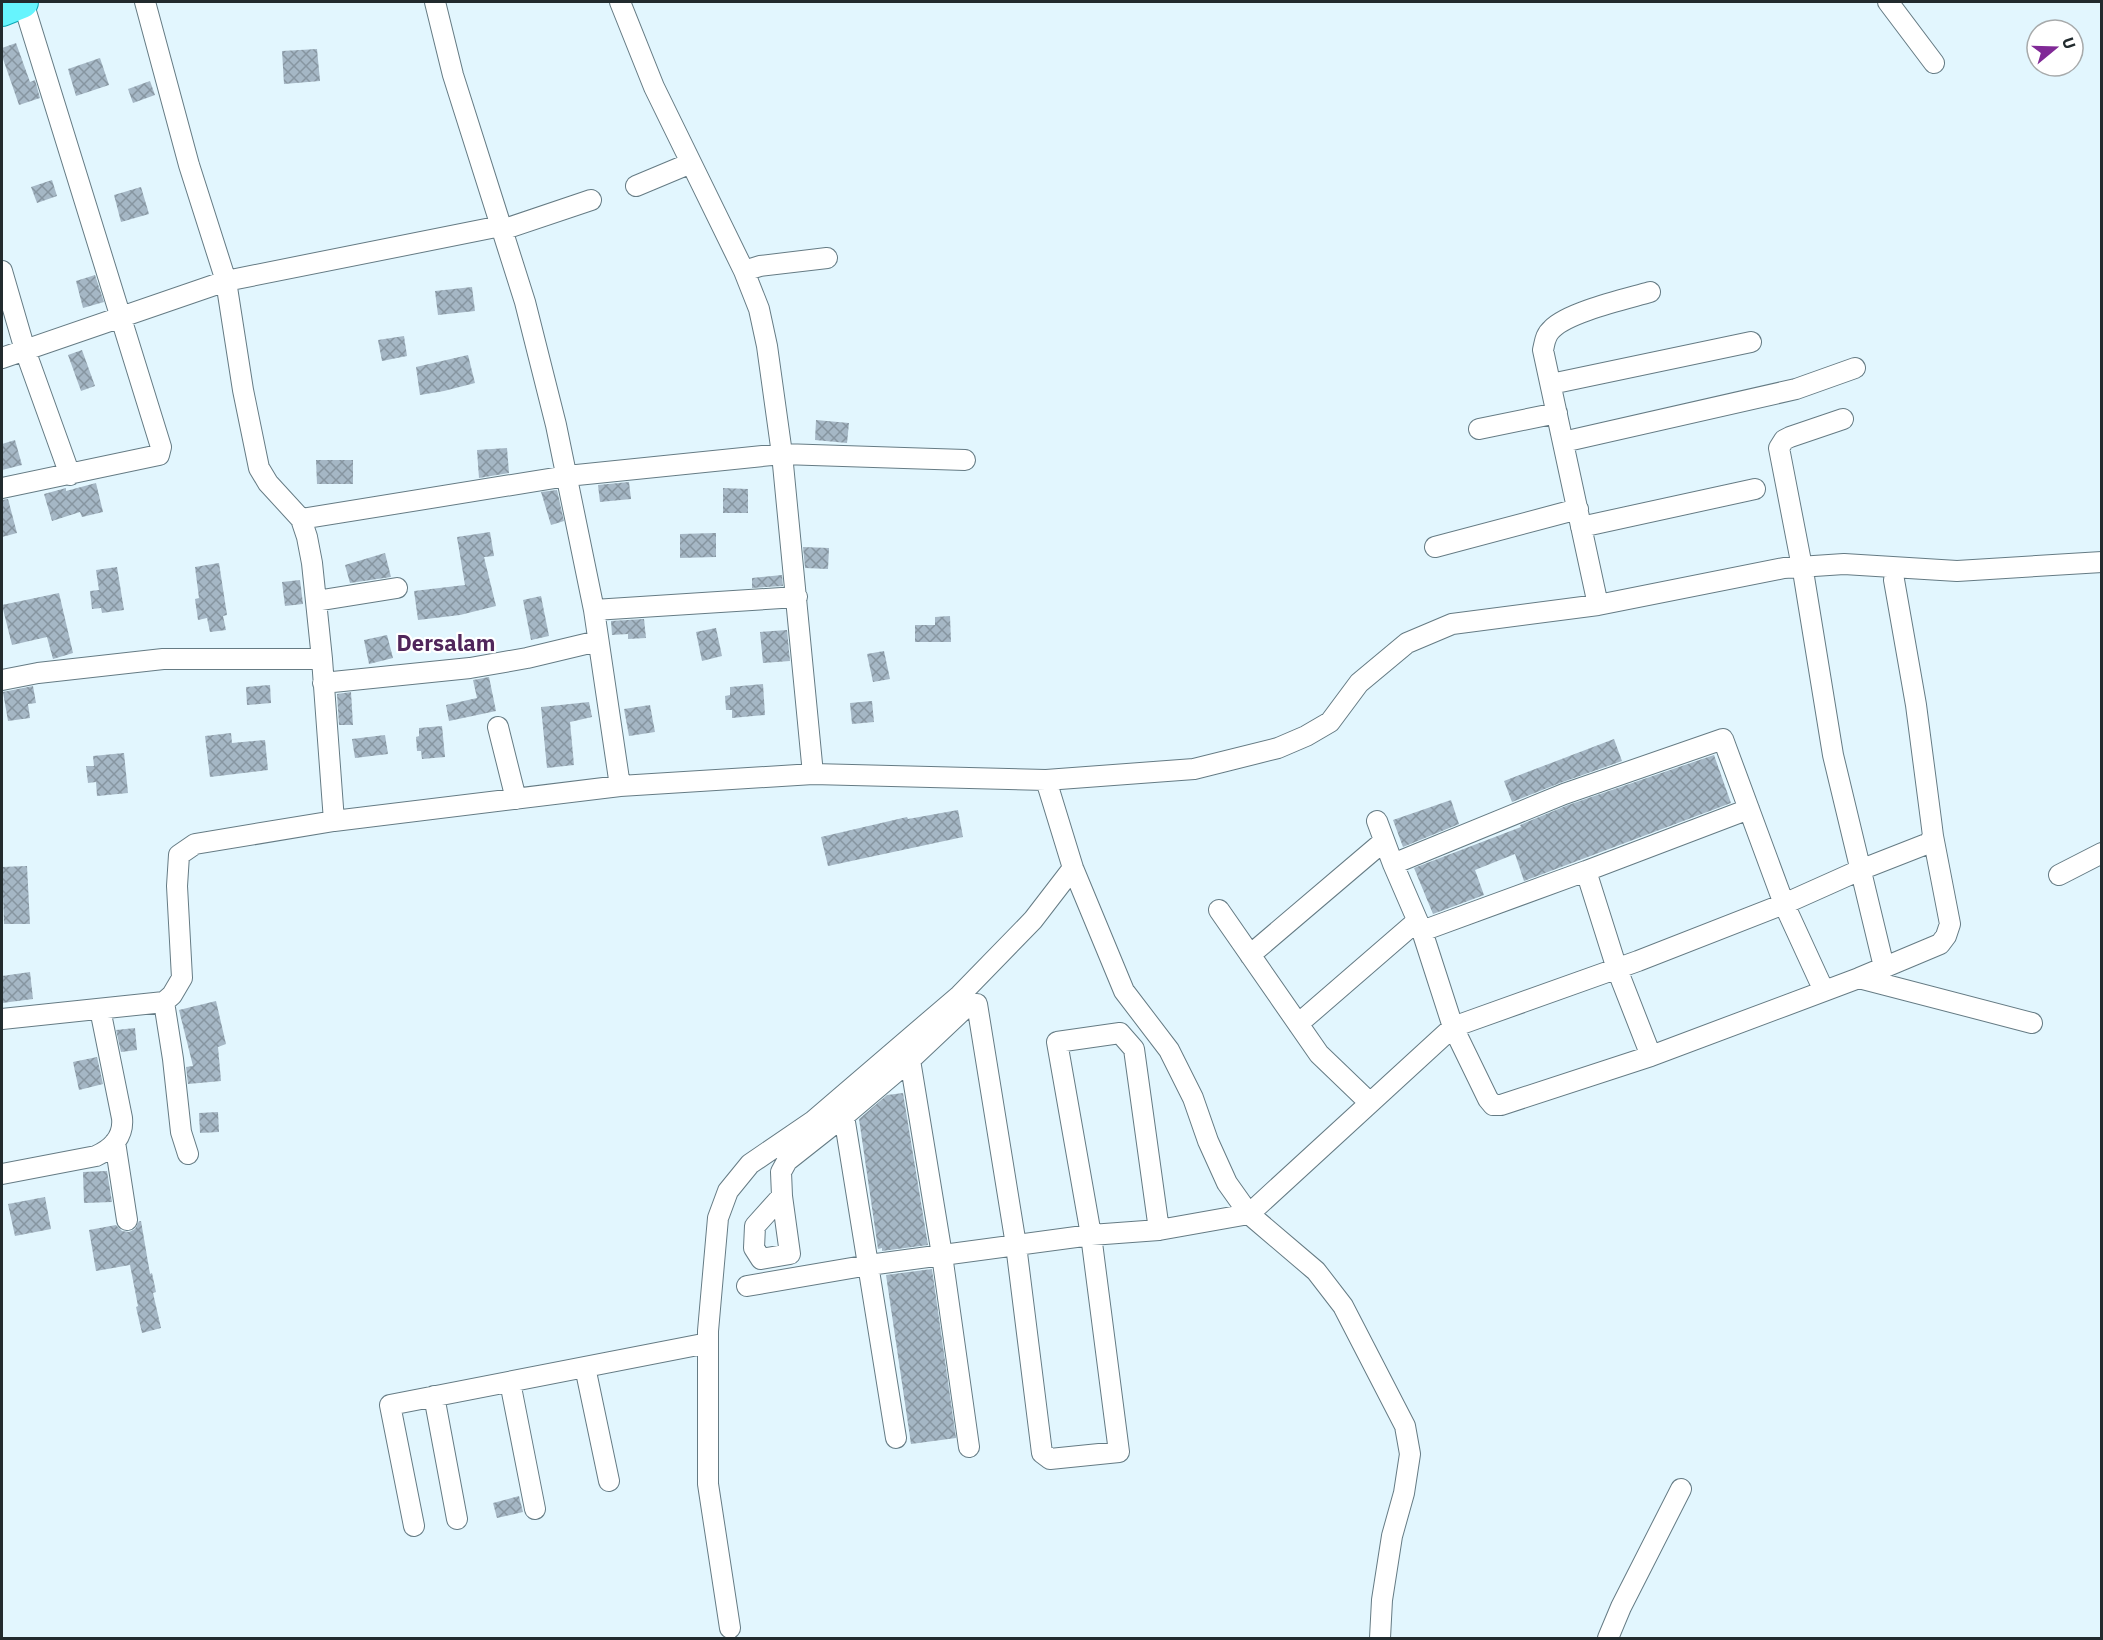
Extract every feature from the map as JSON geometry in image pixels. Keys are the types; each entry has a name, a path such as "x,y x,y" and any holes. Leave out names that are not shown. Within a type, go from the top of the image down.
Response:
{"main road":[{"path":"2,10 22,2"}],"street":[{"path":"2,488 154,456 160,452 159,441 22,2"},
{"path":"145,2 189,165 226,281 243,390 259,468 268,483 301,519 309,546 322,659 334,821"},
{"path":"435,2 453,75 525,302 556,425 594,610 620,786"},
{"path":"620,2 654,87 744,271 759,309 767,346 782,454 813,774"},
{"path":"1888,2 1934,63"},
{"path":"636,186 692,163"},
{"path":"2,358 226,281 501,228 591,200"},
{"path":"744,271 760,266 827,258"},
{"path":"2,271 25,350 70,475"},
{"path":"1598,605 1543,350 1546,337 1553,327 1577,314 1650,292"},
{"path":"1551,384 1751,342"},
{"path":"1563,442 1796,389 1855,368"},
{"path":"1479,429 1557,413"},
{"path":"1843,419 1790,437 1784,440 1779,448 1803,572 1833,755 1884,967"},
{"path":"301,519 567,476 782,454 965,460"},
{"path":"1435,547 1580,518 1755,489"},
{"path":"2,1019 164,1002 172,995 182,978 177,886 179,855 195,844 334,821 620,786 813,774 1046,780 1194,769 1278,748 1330,722 1359,684 1407,643 1452,624 1598,605 1784,568 1803,572 1844,564 1957,571 2102,562"},
{"path":"1377,821 1420,926 1453,1027 1493,1105 1501,1105 1651,1056 1859,978 1940,944 1950,924 1933,836 1916,705 1894,580"},
{"path":"316,601 397,588"},
{"path":"594,610 797,597"},
{"path":"323,683 471,668 527,658 598,641"},
{"path":"2,680 38,673 163,659 322,659"},
{"path":"498,727 516,799"},
{"path":"1393,864 1564,794 1723,739 1784,904 1824,991"},
{"path":"1046,780 1073,868 1124,991 1169,1050 1193,1098 1208,1142 1227,1183 1249,1214 1316,1271 1342,1306 1405,1426 1410,1454 1404,1493 1392,1536 1382,1600 1380,1638"},
{"path":"1298,1024 1420,926 1586,871 1749,809"},
{"path":"747,1286 869,1265 1091,1235 1159,1230 1249,1214 1453,1027 1617,969 1784,904 1860,870 1929,843 1933,836"},
{"path":"1250,955 1384,841"},
{"path":"2059,874 2102,853"},
{"path":"730,1628 708,1484 708,1344 718,1218 728,1191 750,1164 813,1121 960,995 1033,920 1073,868"},
{"path":"1586,871 1617,969 1651,1056"},
{"path":"1219,910 1319,1054 1370,1103"},
{"path":"1859,978 2032,1023"},
{"path":"164,1002 181,1132 188,1154"},
{"path":"782,1196 781,1172 787,1161 910,1060 970,1004 977,1005 1016,1245 1042,1453 1050,1459 1119,1452 1091,1235 1057,1042 1120,1033 1134,1049 1159,1230"},
{"path":"2,1174 96,1156 109,1149 115,1142 122,1130 122,1124 100,1009"},
{"path":"910,1060 942,1255 969,1447"},
{"path":"844,1116 896,1438"},
{"path":"115,1142 127,1220"},
{"path":"414,1526 390,1405 708,1344"},
{"path":"585,1367 609,1481"},
{"path":"510,1382 535,1509"},
{"path":"434,1396 457,1519"},
{"path":"1608,1638 1621,1607 1682,1489"}],"building":[{"path":"16,43 30,82 35,80 40,98 19,105 2,56 2,48"},
{"path":"317,49 320,81 284,84 282,51"},
{"path":"100,58 109,85 76,96 68,69"},
{"path":"150,81 155,95 133,103 128,89"},
{"path":"52,180 57,196 37,203 31,187"},
{"path":"141,187 149,214 121,222 114,195"},
{"path":"95,275 104,302 83,308 76,281"},
{"path":"472,287 475,311 438,315 435,291"},
{"path":"404,336 407,356 382,361 378,340"},
{"path":"82,350 95,386 81,391 68,355"},
{"path":"468,355 475,383 420,395 416,367"},
{"path":"816,420 849,423 847,443 815,440"},
{"path":"15,440 22,465 2,470 2,444"},
{"path":"507,448 509,473 479,478 477,450"},
{"path":"316,460 353,460 353,484 317,484"},
{"path":"629,482 631,499 600,502 598,485"},
{"path":"96,483 103,512 82,517 80,512 52,521 44,494"},
{"path":"723,488 748,489 748,513 723,513"},
{"path":"557,490 564,521 551,525 541,492"},
{"path":"8,499 17,533 2,537 2,500"},
{"path":"490,532 494,556 484,557 496,606 460,615 418,620 414,591 465,585 457,537"},
{"path":"716,533 716,557 680,558 680,534"},
{"path":"803,547 829,548 828,569 805,568"},
{"path":"385,553 391,577 350,583 345,565"},
{"path":"219,563 227,615 223,616 226,630 210,632 207,618 198,620 195,599 199,598 195,567"},
{"path":"117,567 124,610 102,613 101,608 92,609 90,591 99,590 96,570"},
{"path":"782,575 783,586 752,588 752,578"},
{"path":"300,580 303,604 285,606 282,582"},
{"path":"59,593 73,653 53,659 47,637 12,645 2,605"},
{"path":"541,596 549,636 531,640 523,600"},
{"path":"950,616 951,642 915,642 915,625 935,625 935,617"},
{"path":"644,619 646,638 628,639 628,634 612,635 611,621"},
{"path":"716,628 722,656 702,661 696,632"},
{"path":"787,630 790,661 763,663 760,632"},
{"path":"387,635 393,658 369,664 364,640"},
{"path":"884,651 890,679 873,682 867,654"},
{"path":"489,677 496,711 449,721 446,705 477,698 473,680"},
{"path":"763,684 765,715 732,718 732,710 726,710 725,696 730,695 730,687"},
{"path":"270,685 271,703 247,705 246,687"},
{"path":"33,686 36,703 28,704 30,718 8,721 3,692"},
{"path":"351,692 353,725 339,725 337,694"},
{"path":"872,701 874,722 852,724 850,703"},
{"path":"589,702 592,717 570,722 574,765 547,768 541,707"},
{"path":"650,705 655,732 629,736 624,709"},
{"path":"442,726 445,757 422,759 421,751 417,751 416,737 419,736 419,728"},
{"path":"231,733 232,743 265,740 268,770 210,777 205,736"},
{"path":"385,735 388,754 355,758 352,739"},
{"path":"1614,739 1622,761 1512,802 1504,781"},
{"path":"124,753 128,793 97,796 96,782 88,783 86,766 94,766 93,756"},
{"path":"1714,755 1731,803 1524,881 1515,854 1475,870 1484,895 1433,914 1414,868 1521,827 1520,825 1568,805"},
{"path":"1451,800 1459,824 1403,847 1393,820"},
{"path":"958,810 963,837 828,866 821,837 907,817 908,819"},
{"path":"27,866 30,924 4,924 2,867"},
{"path":"30,972 33,999 2,1003 2,976"},
{"path":"216,1001 226,1044 218,1047 221,1081 188,1084 186,1067 193,1066 179,1010"},
{"path":"135,1028 137,1050 121,1052 116,1030"},
{"path":"97,1057 103,1084 79,1090 73,1062"},
{"path":"903,1093 928,1245 882,1251 882,1248 878,1249 859,1119 887,1095"},
{"path":"218,1112 219,1132 200,1133 199,1113"},
{"path":"107,1171 112,1202 84,1203 83,1172"},
{"path":"45,1197 51,1229 15,1236 8,1204"},
{"path":"141,1221 150,1274 152,1273 156,1292 153,1293 161,1328 142,1333 130,1265 96,1271 89,1230 116,1225 122,1231 129,1232 135,1229"},
{"path":"932,1269 956,1438 911,1444 886,1275"},
{"path":"519,1496 523,1512 497,1518 493,1503"}],"district":[{"name":"Dersalam","path":"446,642"}]}
